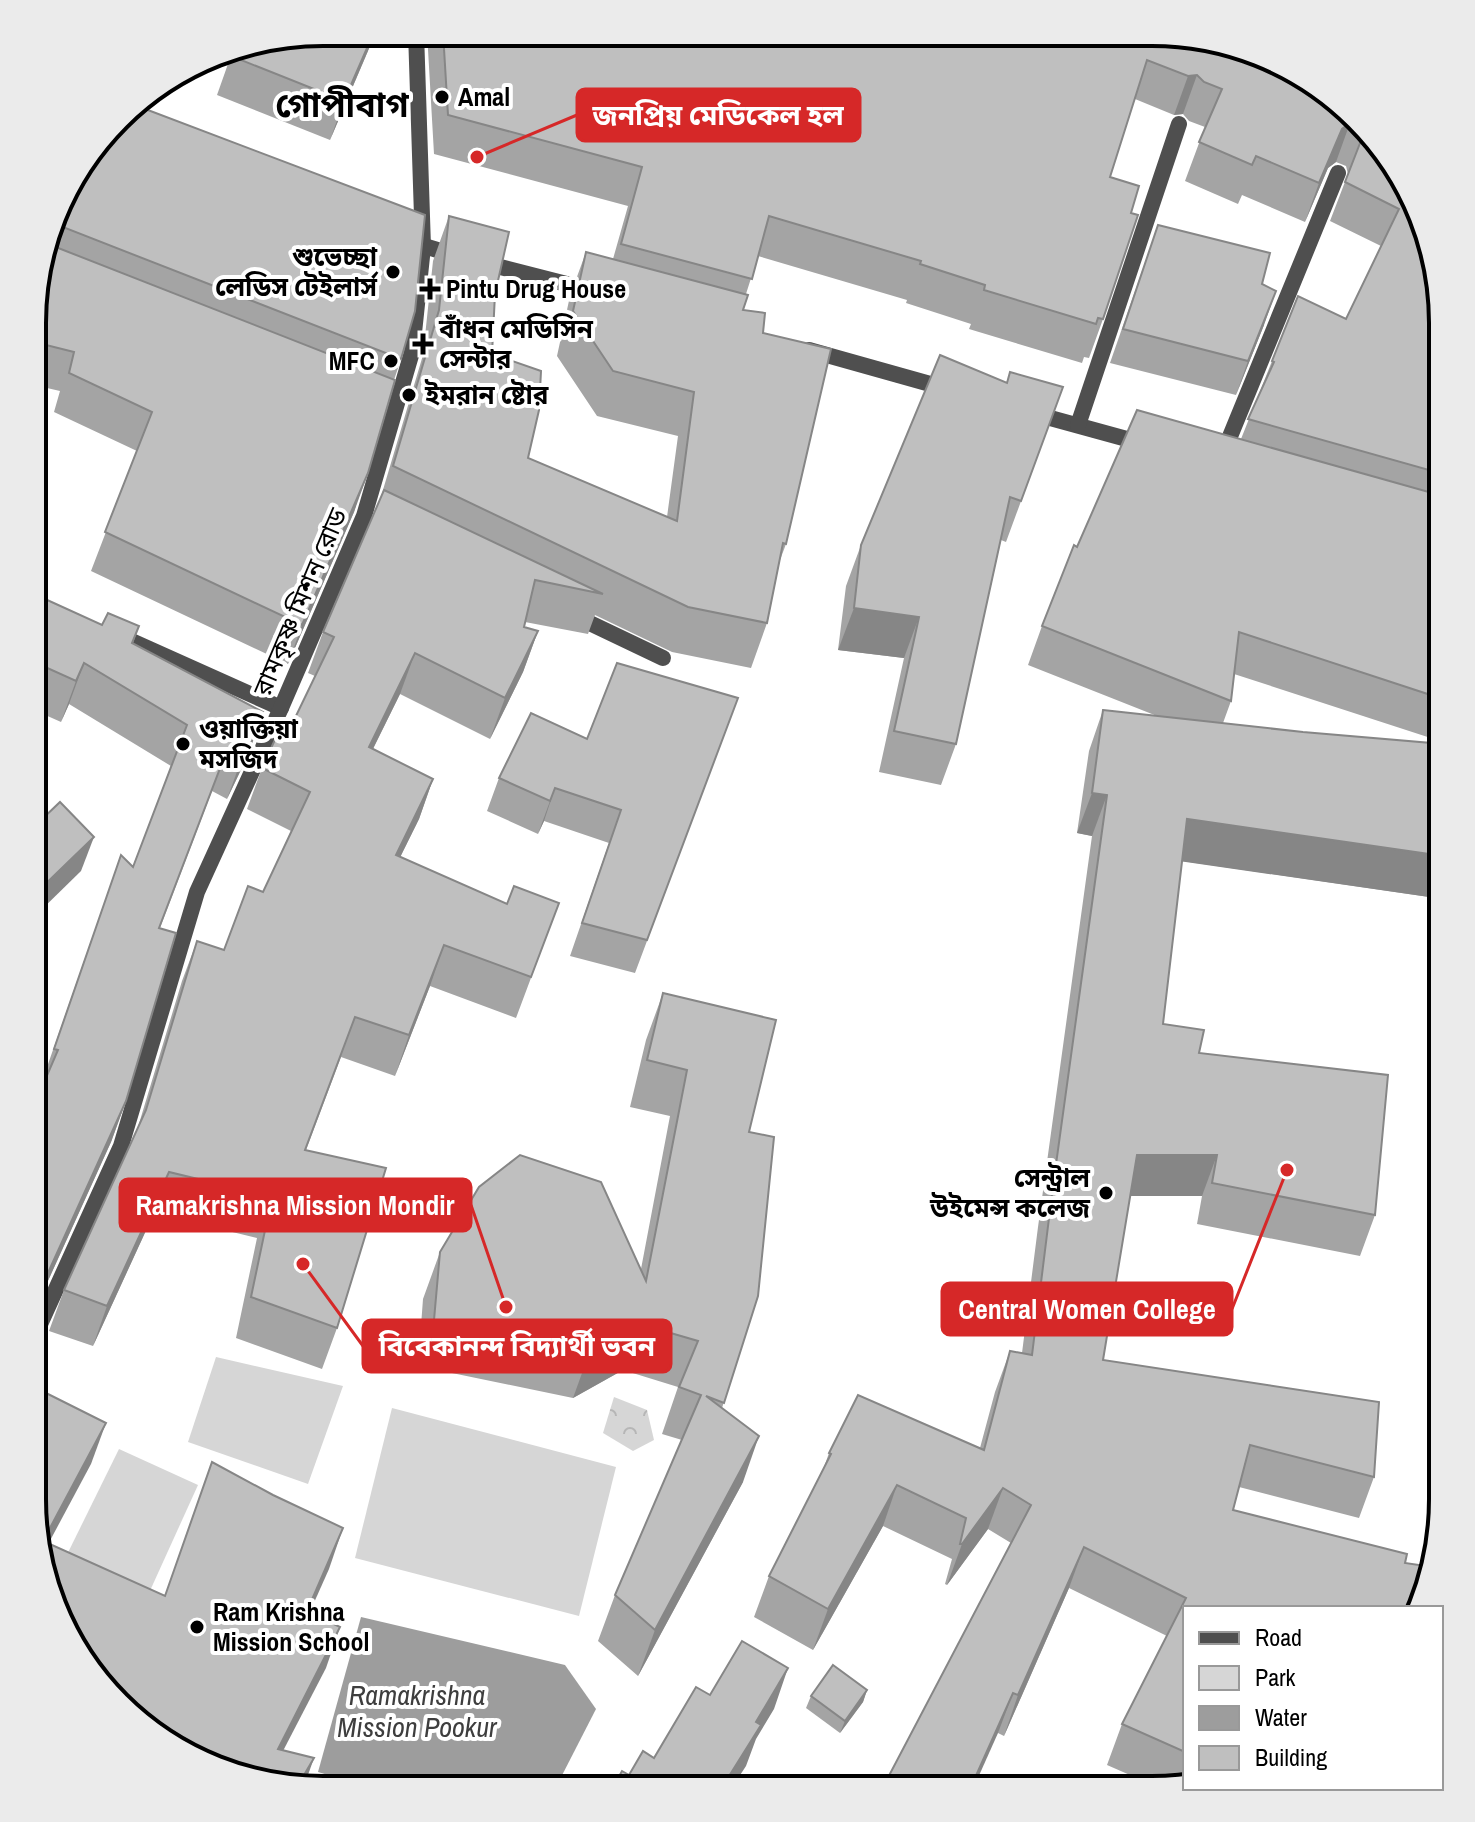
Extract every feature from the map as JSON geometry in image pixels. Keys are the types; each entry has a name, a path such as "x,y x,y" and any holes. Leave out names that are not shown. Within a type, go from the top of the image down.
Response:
{"street":[{"name":"রামকৃষ্ণ মিশন রোড","path":"46,1311 121,1146 197,892 371,519 386,409 412,352 423,247 416,46"},
{"path":"1078,425 1179,124"},
{"path":"1219,465 1338,173"},
{"path":"393,236 423,247 611,295"},
{"path":"796,346 961,392"},
{"path":"1019,409 1162,449"},
{"path":"564,611 663,658"},
{"path":"107,630 281,708"}],"green space":[{"path":"216,1357 343,1386 308,1484 188,1442"},
{"path":"614,1397 647,1410 654,1440 633,1451 603,1433"},
{"path":"392,1408 616,1467 579,1616 355,1558"},
{"path":"119,1449 198,1485 139,1615 59,1583 57,1576"}],"water":[{"name":"Ramakrishna Mission Pookur","path":"361,1617 565,1665 596,1709 562,1775 328,1775 318,1772"}],"building":[{"path":"368,46 344,101 240,59 286,48"},
{"path":"444,46 1152,46 1189,48 1224,55 1275,75 1306,93 1346,126 1319,183 1256,156 1252,165 1199,142 1222,89 1204,82 1197,75 1188,76 1147,60 1110,177 1139,186 1131,213 1138,215 1103,319 1098,318 1096,324 984,290 985,285 920,264 921,261 769,216 752,279 621,244 642,167 448,115"},
{"path":"147,110 425,215 415,311 401,359 63,227 83,184 115,140"},
{"path":"1361,141 1392,184 1420,251 1427,286 1429,323 1429,470 1248,419 1274,362 1298,296 1346,319 1399,209 1345,182"},
{"path":"449,216 509,232 495,294 492,354 541,371 539,410 528,458 677,521 694,392 613,371 573,311 586,252 748,295 743,310 765,313 763,333 831,349 786,544 783,543 767,623 688,607 393,466 439,310"},
{"path":"1158,225 1270,253 1262,284 1276,291 1248,361 1123,329"},
{"path":"56,247 395,380 368,473 302,625 105,532 152,412 69,373 74,352 46,345 48,286"},
{"path":"940,355 1007,383 1010,372 1063,387 1021,501 1010,497 956,744 894,731 919,617 854,608 861,545"},
{"path":"1137,410 1429,492 1429,694 1239,632 1231,701 1042,626 1074,545 1077,547"},
{"path":"384,490 603,594 535,580 524,627 538,631 505,698 415,653 369,747 433,779 396,855 507,904 514,886 559,903 531,977 444,945 409,1035 355,1017 305,1150 386,1168 337,1328 251,1297 272,1197 169,1172 107,1306 64,1290 146,1110 197,941 224,950 248,886 263,892 310,792 262,768 283,722 290,726 295,718 334,637 323,632"},
{"path":"46,599 102,625 108,613 139,626 132,643 263,712 242,758 227,750 159,928 176,933 126,1101 46,1277 46,1078 58,1050 54,1049 121,855 133,867 187,725 84,663 76,681 46,667"},
{"path":"617,663 738,698 647,940 582,923 621,810 555,788 550,801 499,778 531,713 587,739"},
{"path":"1103,710 1429,743 1429,854 1187,819 1163,1024 1204,1030 1199,1053 1388,1075 1375,1215 1212,1183 1217,1155 1137,1155 1103,1360 1379,1402 1374,1477 1250,1445 1233,1510 1407,1554 1405,1563 1421,1565 1407,1606 1183,1606 1183,1751 1122,1724 1186,1598 1084,1547 1018,1695 1013,1693 976,1775 889,1775 1031,1505 1003,1488 960,1544 966,1518 897,1485 828,1609 769,1576 858,1395 984,1450 1010,1351 1032,1355 1107,795 1092,793"},
{"path":"60,802 94,837 46,883 46,815"},
{"path":"663,993 776,1020 749,1132 774,1137 758,1296 724,1403 706,1396 759,1436 655,1630 615,1595 701,1395 679,1387 698,1341 640,1324 590,1351 434,1320 440,1252 479,1187 520,1155 601,1182 646,1281 687,1070 647,1060"},
{"path":"46,1393 106,1423 48,1532"},
{"path":"212,1462 343,1528 307,1611 340,1627 278,1749 314,1758 304,1775 269,1771 217,1755 184,1739 154,1719 103,1668 83,1638 67,1605 50,1544 165,1596"},
{"path":"742,1641 788,1668 756,1722 761,1725 730,1775 629,1775 643,1751 654,1758 696,1687 710,1695"},
{"path":"833,1665 867,1690 845,1721 811,1696"}],"place":[{"name":"Amal","path":"442,97"},
{"name":"জনপ্রিয় মেডিকেল হল","path":"477,157"},
{"name":"শুভেচ্ছা লেডিস টেইলার্স","path":"393,272"},
{"name":"Pintu Drug House","path":"430,289"},
{"name":"বাঁধন মেডিসিন সেন্টার","path":"423,344"},
{"name":"MFC","path":"391,361"},
{"name":"ইমরান ষ্টোর","path":"409,395"},
{"name":"ওয়াক্তিয়া মসজিদ","path":"183,744"},
{"name":"Central Women College","path":"1287,1170"},
{"name":"সেন্ট্রাল উইমেন্স কলেজ","path":"1106,1193"},
{"name":"বিবেকানন্দ বিদ্যার্থী ভবন","path":"303,1264"},
{"name":"Ramakrishna Mission Mondir","path":"506,1307"},
{"name":"Ram Krishna Mission School","path":"197,1627"}],"district":[{"name":"গোপীবাগ","path":"342,105"}]}
